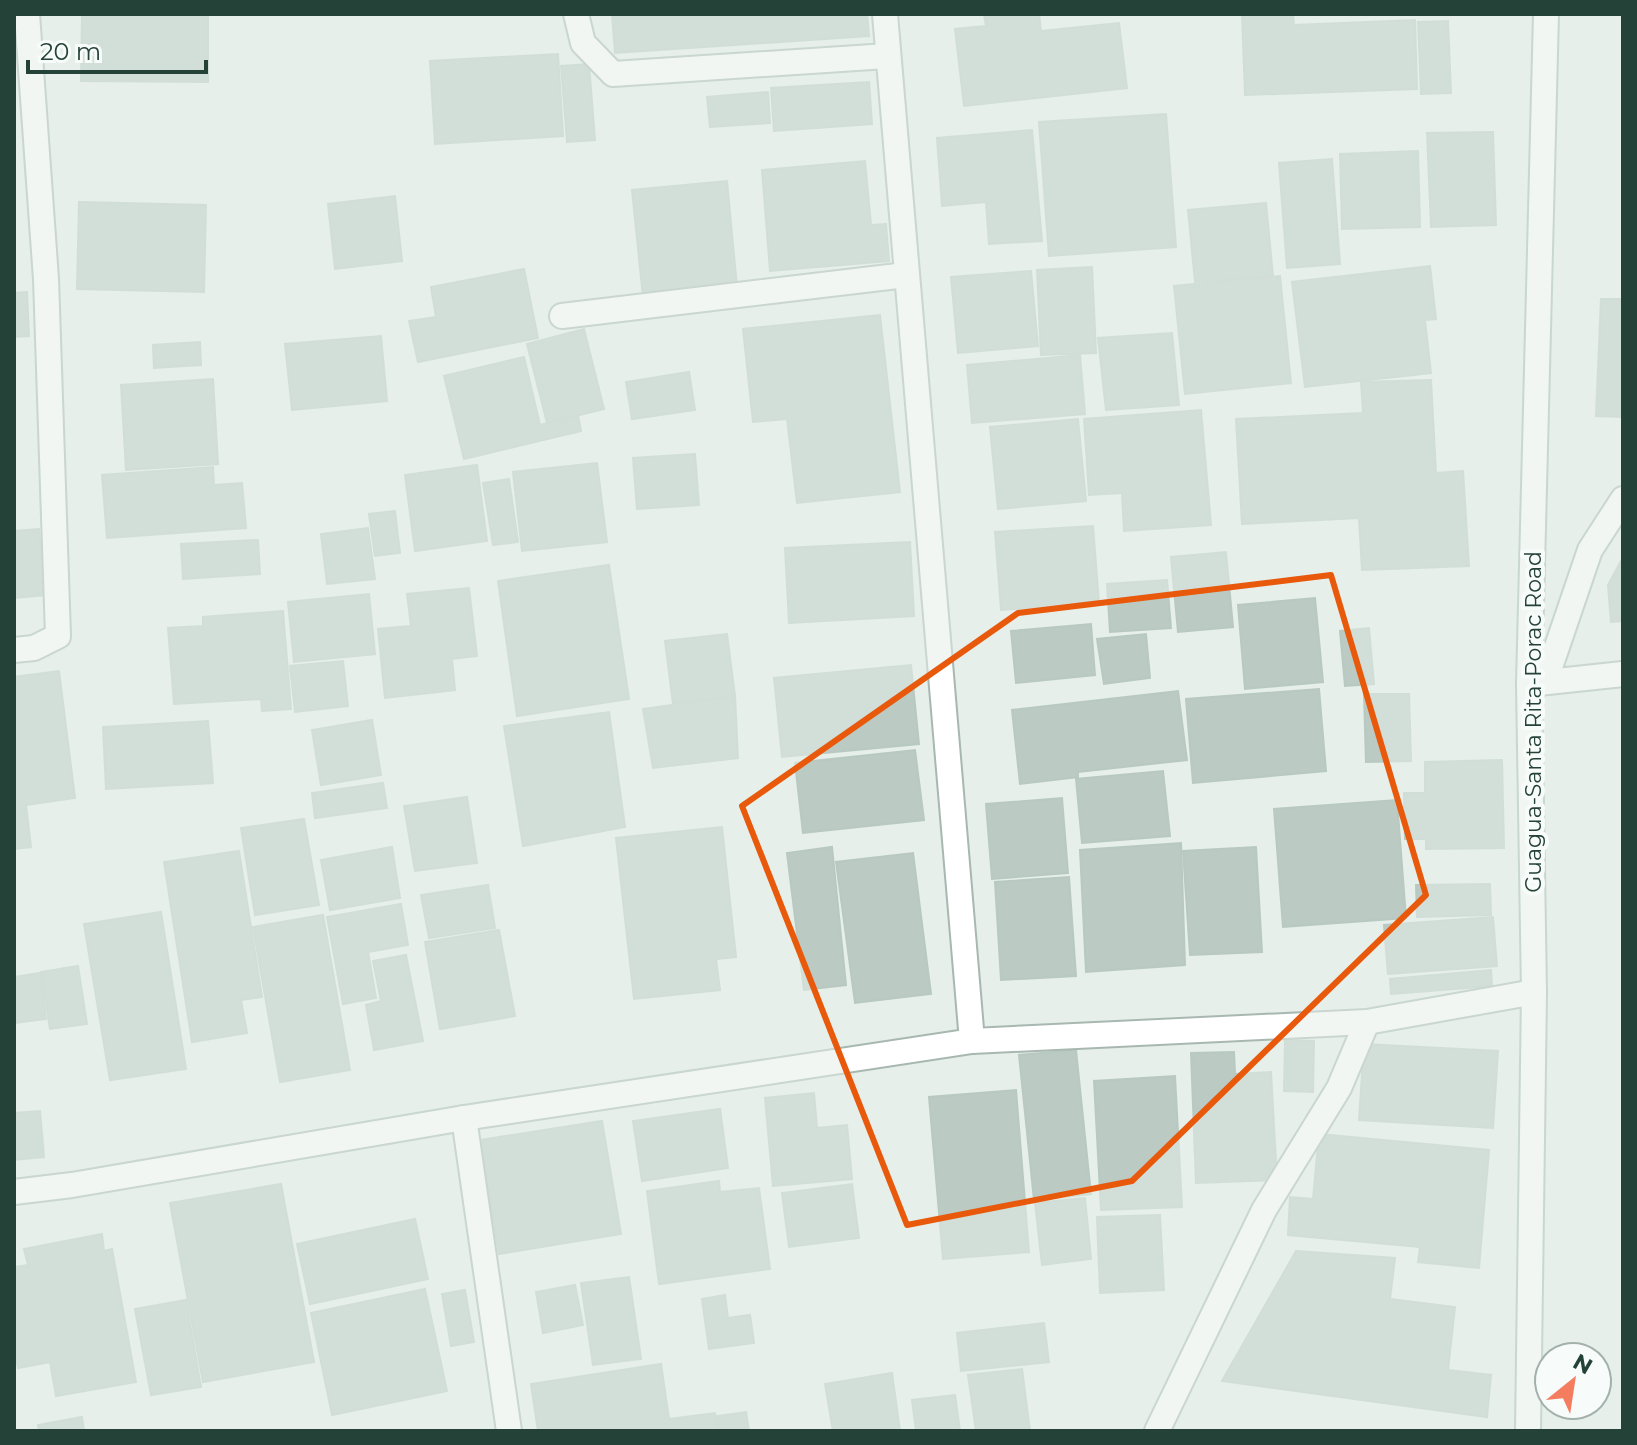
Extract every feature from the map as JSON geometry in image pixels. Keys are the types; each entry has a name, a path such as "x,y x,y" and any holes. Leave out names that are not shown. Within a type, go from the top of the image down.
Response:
{"street":[{"path":"14,650 34,648 58,636 46,279 27,14"},
{"path":"576,14 583,43 613,74 887,56"},
{"path":"885,14 972,1041"},
{"name":"Guagua-Santa Rita-Porac Road","path":"1528,1431 1546,14"},
{"path":"562,316 906,275"},
{"path":"1623,499 1590,550 1537,683 1623,674"},
{"path":"14,1192 72,1185 464,1118 972,1041 1367,1022 1534,992"},
{"path":"1157,1431 1264,1210 1339,1088 1367,1022"},
{"path":"464,1118 509,1431"}],"highlighted area":[{"path":"1331,575 1426,895 1132,1181 907,1225 742,806 1018,613"}],"building":[{"path":"82,14 208,14 208,82 81,81"},
{"path":"612,14 867,14 869,36 615,53"},
{"path":"984,14 1039,14 1041,31 1119,23 1127,88 964,106 955,29 986,26"},
{"path":"1242,14 1293,14 1294,25 1415,20 1417,89 1245,95"},
{"path":"1448,21 1451,93 1421,94 1418,22"},
{"path":"558,54 563,136 435,144 430,61"},
{"path":"589,64 595,140 567,142 561,66"},
{"path":"869,82 872,124 774,131 771,88"},
{"path":"768,92 770,123 710,127 707,97"},
{"path":"1166,114 1176,247 1049,256 1039,122"},
{"path":"1032,130 1042,241 989,244 986,202 942,206 937,138"},
{"path":"1493,132 1496,225 1431,227 1427,133"},
{"path":"1418,151 1420,227 1342,229 1340,154"},
{"path":"1332,159 1340,264 1287,268 1279,163"},
{"path":"865,161 871,225 886,224 889,261 770,271 762,170"},
{"path":"727,181 737,287 643,297 632,190"},
{"path":"395,196 402,261 335,269 328,204"},
{"path":"79,202 206,205 204,292 77,289"},
{"path":"1266,203 1273,276 1195,282 1188,210"},
{"path":"1430,266 1436,319 1425,320 1431,373 1305,387 1292,282"},
{"path":"1092,267 1096,353 1041,355 1037,270"},
{"path":"524,269 538,338 418,362 409,321 436,317 431,287"},
{"path":"1031,271 1038,346 958,353 951,277"},
{"path":"1280,276 1291,383 1185,394 1174,286"},
{"path":"27,292 29,336 14,337 14,293"},
{"path":"1601,299 1623,299 1623,417 1596,416"},
{"path":"880,315 900,492 797,503 787,419 753,422 743,329"},
{"path":"584,329 604,409 547,423 527,344"},
{"path":"1172,333 1179,405 1106,410 1098,338"},
{"path":"381,336 387,401 292,410 285,344"},
{"path":"200,342 201,365 154,368 153,345"},
{"path":"1080,355 1085,414 972,423 967,365"},
{"path":"524,357 540,425 578,415 581,431 464,459 444,376"},
{"path":"689,372 695,410 632,419 626,382"},
{"path":"213,379 218,464 126,470 121,385"},
{"path":"1431,380 1436,473 1463,471 1469,566 1362,570 1359,518 1242,524 1236,419 1363,413 1361,382"},
{"path":"1201,410 1211,525 1124,531 1122,493 1089,495 1084,419"},
{"path":"1078,419 1086,501 998,509 990,427"},
{"path":"695,454 699,505 637,509 633,458"},
{"path":"597,463 607,542 522,551 513,472"},
{"path":"477,465 487,541 415,551 405,475"},
{"path":"213,467 214,485 242,483 246,528 107,538 102,475"},
{"path":"509,479 518,542 493,545 483,483"},
{"path":"395,511 400,553 375,556 369,514"},
{"path":"1093,526 1099,603 1001,610 995,532"},
{"path":"368,528 375,579 327,584 321,534"},
{"path":"39,529 46,595 14,598 14,531"},
{"path":"258,540 260,574 183,579 181,544"},
{"path":"910,542 914,616 789,623 785,548"},
{"path":"1226,552 1233,627 1178,632 1171,557"},
{"path":"1621,561 1623,621 1611,622 1608,585"},
{"path":"609,565 629,699 517,716 498,581"},
{"path":"1167,580 1171,628 1110,632 1107,584"},
{"path":"469,588 477,656 452,659 455,690 385,698 378,629 411,626 407,594"},
{"path":"369,594 375,654 294,662 288,602"},
{"path":"1315,598 1323,682 1245,689 1238,605"},
{"path":"283,611 291,709 262,711 261,699 174,704 168,628 203,626 203,617"},
{"path":"1091,624 1095,675 1016,683 1011,631"},
{"path":"1369,628 1374,684 1345,686 1340,631"},
{"path":"727,634 735,696 673,704 665,641"},
{"path":"1146,634 1150,678 1104,684 1097,639"},
{"path":"343,661 348,706 295,712 290,666"},
{"path":"911,665 919,744 782,757 774,678"},
{"path":"59,671 75,798 26,805 31,847 14,849 14,677"},
{"path":"1319,689 1326,771 1193,783 1186,699"},
{"path":"1178,691 1187,760 1078,772 1078,777 1020,784 1012,710"},
{"path":"1364,694 1409,694 1411,761 1366,762"},
{"path":"735,696 738,758 653,768 643,709"},
{"path":"609,712 625,827 523,846 504,726"},
{"path":"372,720 381,775 321,785 312,730"},
{"path":"208,721 213,783 106,789 103,727"},
{"path":"915,750 924,820 803,833 795,763"},
{"path":"1502,760 1504,848 1426,849 1426,839 1405,839 1404,793 1425,793 1425,762"},
{"path":"1163,771 1170,836 1082,843 1076,779"},
{"path":"383,783 387,808 315,818 312,793"},
{"path":"467,797 477,863 415,871 404,806"},
{"path":"1062,798 1068,873 992,879 986,804"},
{"path":"1397,800 1406,918 1283,927 1274,809"},
{"path":"304,819 319,905 255,915 241,828"},
{"path":"722,827 736,957 716,959 720,990 634,999 616,838"},
{"path":"1181,843 1185,965 1086,972 1080,850"},
{"path":"392,847 400,898 330,910 321,860"},
{"path":"832,847 846,985 804,990 787,853"},
{"path":"1256,847 1262,952 1190,955 1183,851"},
{"path":"239,851 262,997 241,1000 247,1033 192,1042 164,862"},
{"path":"913,853 931,994 855,1003 836,862"},
{"path":"1069,877 1076,976 1001,980 995,882"},
{"path":"1490,884 1491,915 1417,917 1416,885"},
{"path":"488,885 495,928 429,938 421,895"},
{"path":"401,904 408,945 368,952 376,998 343,1004 327,917"},
{"path":"161,912 186,1069 110,1080 84,924"},
{"path":"323,915 350,1070 280,1082 253,927"},
{"path":"1493,917 1497,966 1388,974 1384,925"},
{"path":"499,930 515,1016 440,1029 425,942"},
{"path":"406,955 423,1041 374,1050 366,1005 381,1001 373,961"},
{"path":"78,966 87,1024 50,1029 41,972"},
{"path":"1491,970 1492,986 1391,994 1390,979"},
{"path":"40,973 46,1019 14,1023 14,977"},
{"path":"1285,1040 1314,1041 1313,1092 1284,1091"},
{"path":"1364,1044 1498,1051 1493,1128 1359,1120"},
{"path":"1076,1050 1091,1194 1034,1200 1019,1055"},
{"path":"1234,1052 1235,1074 1271,1072 1277,1180 1196,1183 1191,1053"},
{"path":"1175,1076 1182,1207 1101,1210 1094,1081"},
{"path":"1016,1090 1029,1252 943,1259 929,1097"},
{"path":"814,1093 817,1128 847,1125 852,1179 773,1186 765,1098"},
{"path":"720,1109 728,1168 642,1181 633,1121"},
{"path":"40,1111 44,1157 14,1160 14,1113"},
{"path":"602,1121 621,1234 499,1254 480,1140"},
{"path":"1319,1134 1489,1150 1479,1268 1418,1262 1420,1247 1288,1235 1290,1197 1313,1199"},
{"path":"719,1181 720,1192 759,1188 770,1269 659,1284 647,1191"},
{"path":"281,1184 314,1362 203,1382 170,1203"},
{"path":"852,1184 859,1238 789,1247 782,1193"},
{"path":"1085,1198 1091,1259 1042,1265 1035,1203"},
{"path":"1160,1215 1164,1290 1100,1293 1097,1217"},
{"path":"415,1219 428,1279 310,1304 297,1244"},
{"path":"102,1234 104,1251 112,1249 136,1382 56,1396 50,1362 18,1368 14,1349 14,1267 28,1265 24,1249"},
{"path":"1296,1251 1395,1258 1390,1299 1455,1307 1448,1370 1491,1375 1487,1417 1222,1381"},
{"path":"629,1277 641,1359 593,1365 581,1283"},
{"path":"575,1285 583,1325 543,1333 536,1292"},
{"path":"425,1289 447,1391 332,1415 311,1313"},
{"path":"465,1290 474,1342 451,1346 442,1294"},
{"path":"725,1295 728,1318 750,1315 754,1343 709,1349 702,1299"},
{"path":"186,1300 201,1387 151,1395 135,1309"},
{"path":"1044,1323 1049,1362 961,1371 957,1333"},
{"path":"661,1364 669,1419 715,1413 718,1431 538,1431 531,1384"},
{"path":"1022,1369 1030,1431 976,1431 968,1375"},
{"path":"892,1373 900,1431 833,1431 825,1384"},
{"path":"955,1395 960,1431 916,1431 912,1400"},
{"path":"746,1412 749,1431 719,1431 717,1416"},
{"path":"82,1417 84,1431 39,1431 38,1425"}]}
